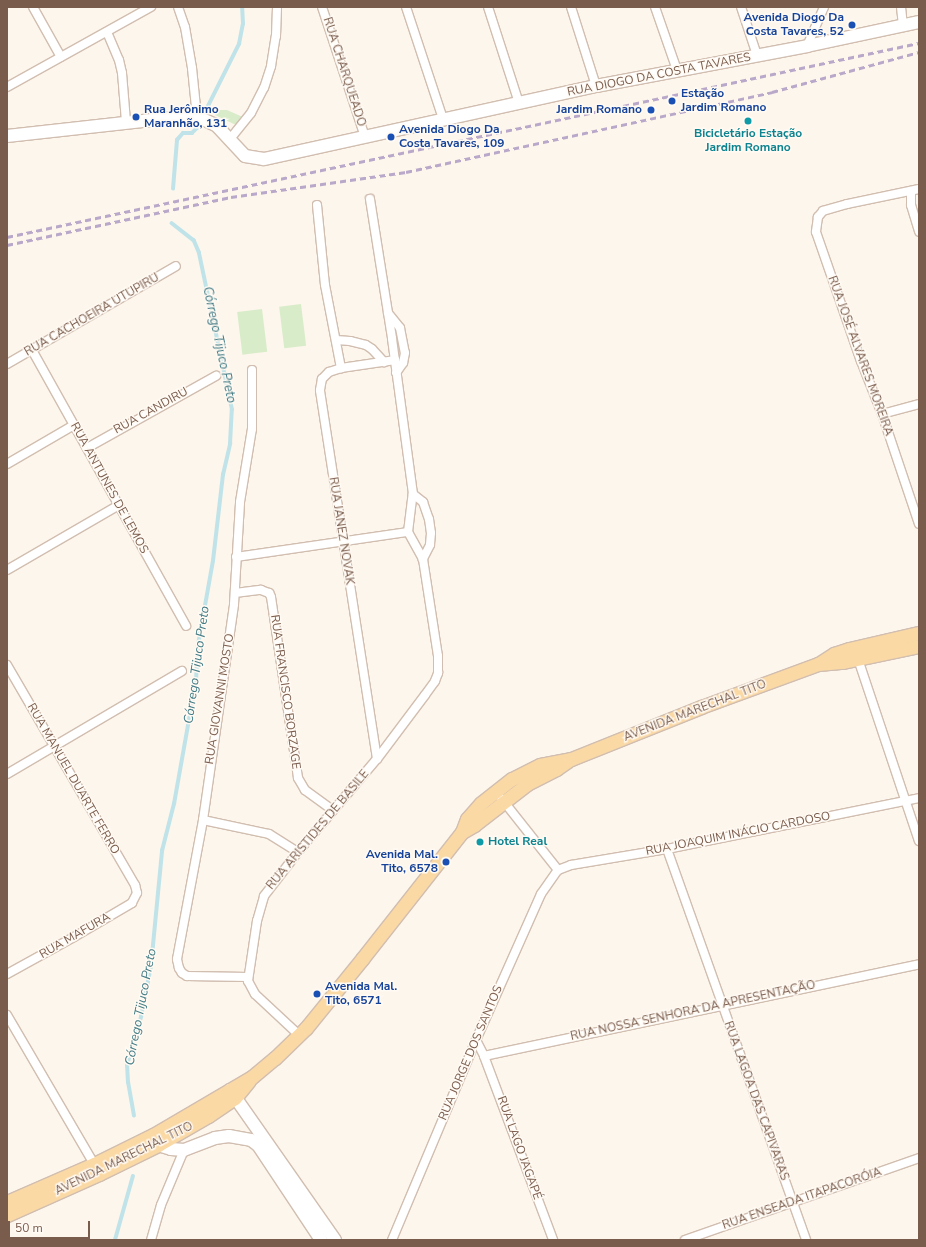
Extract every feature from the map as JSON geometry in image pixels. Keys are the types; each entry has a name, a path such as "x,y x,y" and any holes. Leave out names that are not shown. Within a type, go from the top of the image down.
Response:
{"main road":[{"name":"AVENIDA MARECHAL TITO","path":"818,664 858,659 918,638"},
{"name":"AVENIDA MARECHAL TITO","path":"7,1214 99,1174 158,1145 236,1099 252,1076 290,1045 299,1035 462,832 474,825 500,796 556,770 571,759 701,707 818,664 834,654 918,638"},
{"name":"AVENIDA MARECHAL TITO","path":"7,1202 94,1164 153,1135 236,1099"}],"street":[{"path":"33,7 61,57"},
{"path":"7,87 151,7"},
{"path":"7,136 179,116 198,117 186,27 178,7"},
{"path":"230,139 251,113 264,88 271,66 276,36 276,7"},
{"name":"RUA CHARQUEADO","path":"322,7 365,137"},
{"path":"406,7 443,119"},
{"path":"488,7 519,103"},
{"path":"570,7 596,86"},
{"path":"655,7 677,70"},
{"path":"741,7 756,55"},
{"path":"807,46 824,7"},
{"path":"901,7 903,25"},
{"name":"RUA DIOGO DA COSTA TAVARES","path":"198,117 216,125 245,156 264,159 596,86 807,46 919,22"},
{"path":"107,32 119,60 122,73 126,122"},
{"path":"915,190 911,205 919,232"},
{"name":"RUA JOSÉ ALVARES MOREIRA","path":"915,190 847,204 823,212 818,217 816,232 861,361 882,414 919,524"},
{"path":"370,199 395,360 413,494 408,532 423,559"},
{"path":"317,206 325,286 341,368"},
{"name":"RUA CACHOEIRA UTUPIRU","path":"7,364 176,266"},
{"path":"388,313 400,328 405,353 403,362 396,373"},
{"path":"336,340 350,341 366,345 372,349 384,362"},
{"name":"RUA ANTUNES DE LEMOS","path":"32,350 186,626"},
{"name":"RUA JANEZ NOVAK","path":"377,758 320,390 321,383 326,375 341,368 395,360"},
{"name":"RUA GIOVANNI MOSTO","path":"248,976 187,976 182,973 179,968 178,960 182,928 203,820 235,593 236,557 244,473 252,429 252,370"},
{"name":"RUA CANDIRU","path":"87,448 216,376"},
{"path":"882,414 919,404"},
{"path":"7,464 74,425"},
{"path":"413,494 423,502 429,519 431,533 430,545 423,559"},
{"path":"7,570 119,505"},
{"path":"236,557 408,532"},
{"name":"RUA ARISTIDES DE BASILE","path":"248,976 257,921 264,896 332,810 377,758 426,695 438,673 438,656 423,559"},
{"name":"RUA FRANCISCO BORZAGE","path":"235,593 261,590 269,593 272,597 298,778 305,790 332,810"},
{"path":"858,659 919,841"},
{"name":"RUA MANUEL DUARTE FERRO","path":"7,665 135,885 137,893"},
{"path":"7,774 182,671"},
{"path":"500,796 558,870"},
{"name":"RUA JOAQUIM INÁCIO CARDOSO","path":"558,870 571,866 919,798"},
{"path":"203,820 269,834 298,852"},
{"name":"RUA LAGOA DAS CAPIVARAS","path":"667,848 806,1240"},
{"name":"RUA JORGE DOS SANTOS","path":"392,1240 476,1040 541,894 558,870"},
{"name":"RUA MAFURA","path":"7,974 132,903 137,893"},
{"name":"RUA NOSSA SENHORA DA APRESENTAÇÃO","path":"484,1056 919,964"},
{"path":"248,976 255,994 299,1035"},
{"path":"7,1015 94,1164"},
{"path":"476,1040 484,1056"},
{"name":"RUA LAGO JAGAPÉ","path":"484,1056 553,1240"},
{"path":"236,1099 242,1123 236,1136"},
{"path":"236,1099 335,1240"},
{"path":"158,1145 171,1149 184,1150 215,1138 236,1136 251,1140 258,1145 321,1240"},
{"path":"151,1240 161,1206 184,1150"},
{"name":"RUA ENSEADA ITAPACORÓIA","path":"685,1240 919,1158"}],"green space":[{"path":"216,108 219,110 227,110 245,118 238,126 215,115"},
{"path":"301,304 306,346 284,348 279,307"},
{"path":"262,309 267,352 242,355 237,312"}],"waterway":[{"name":"Córrego Tijuco Preto","path":"173,189 177,140 183,133 192,133 197,128 239,44 243,24 242,7"},
{"name":"Córrego Tijuco Preto","path":"134,1116 128,1083 127,1065 141,1017 151,966 162,851 174,804 196,681 198,645 213,561 223,475 230,444 232,410 199,253 194,241 172,224"},
{"name":"Córrego Tijuco Preto","path":"115,1240 133,1176"}],"railway":[{"path":"7,237 919,43"},
{"path":"7,245 231,197 406,172 772,92 919,52"}],"place":[{"name":"Avenida Diogo Da Costa Tavares, 52","path":"852,25"},
{"name":"Estação Jardim Romano","path":"672,101"},
{"name":"Jardim Romano","path":"651,110"},
{"name":"Rua Jerônimo Maranhão, 131","path":"136,117"},
{"name":"Bicicletário Estação Jardim Romano","path":"748,121"},
{"name":"Avenida Diogo Da Costa Tavares, 109","path":"391,137"},
{"name":"Hotel Real","path":"480,842"},
{"name":"Avenida Mal. Tito, 6578","path":"446,862"},
{"name":"Avenida Mal. Tito, 6571","path":"317,994"}]}
